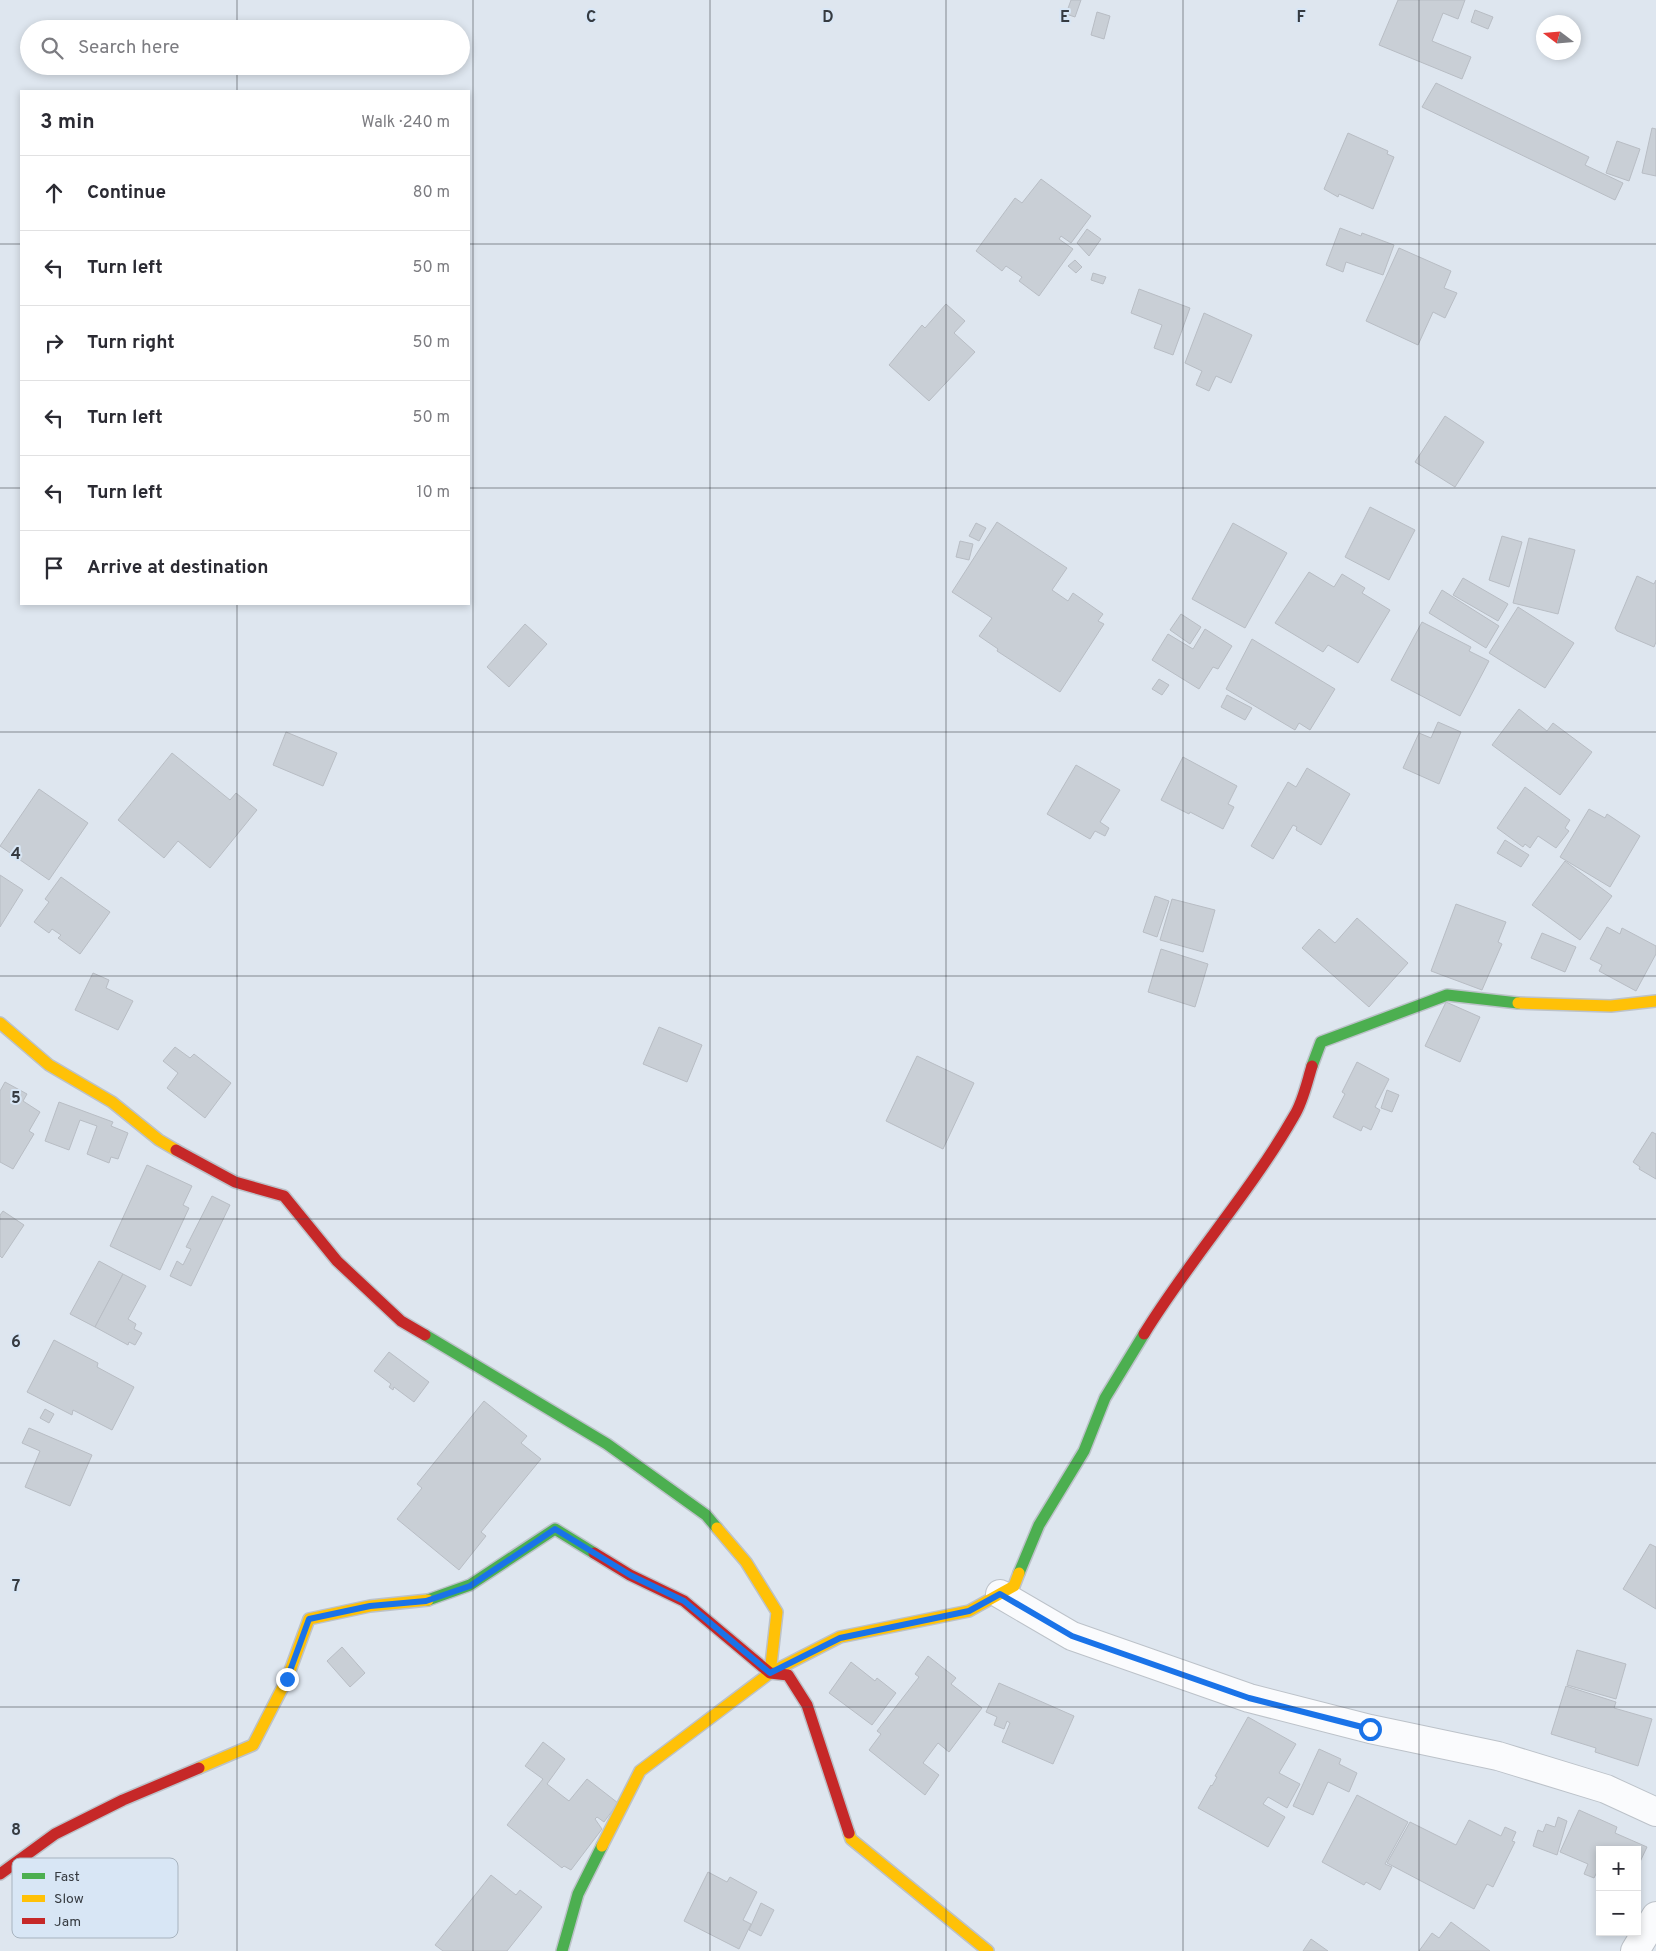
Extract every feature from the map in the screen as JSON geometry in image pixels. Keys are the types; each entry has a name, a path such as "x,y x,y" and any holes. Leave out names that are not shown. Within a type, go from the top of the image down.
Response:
{"street":[{"path":"562,1951 578,1894 640,1771 770,1673 840,1638 969,1611 1014,1586 1039,1525 1084,1451 1105,1398 1169,1293 1214,1238 1296,1115 1321,1042 1448,996 1522,1003 1611,1006 1656,1001"},
{"path":"0,1023 49,1065 112,1102 159,1140 235,1182 284,1196 338,1260 401,1321 607,1444 706,1515 746,1562 777,1612 770,1673"},
{"path":"23,1858 64,1830 123,1800 253,1745 287,1679 309,1619 370,1606 426,1601 470,1586 555,1529 630,1575 684,1601 770,1673 788,1675 807,1705 851,1839 988,1951"},
{"path":"1000,1594 1072,1636 1249,1698 1370,1729 1498,1756 1606,1789 1656,1812"},
{"path":"0,1874 12,1866"},
{"path":"1635,1951 1656,1916"}],"building":[{"path":"1071,0 1081,0 1075,17 1066,14"},
{"path":"1398,0 1465,0 1458,19 1443,13 1432,41 1471,57 1462,79 1379,45"},
{"path":"1475,10 1493,17 1488,29 1471,22"},
{"path":"1097,12 1110,16 1104,39 1091,35"},
{"path":"1436,83 1589,157 1585,165 1623,183 1615,200 1422,107"},
{"path":"1652,128 1656,129 1656,176 1642,173"},
{"path":"1348,133 1388,151 1387,154 1394,157 1373,209 1339,194 1338,197 1324,189"},
{"path":"1617,141 1640,149 1629,181 1606,173"},
{"path":"1041,179 1091,216 1071,243 1061,236 1059,239 1073,249 1039,296 1019,281 1022,277 1006,266 1002,271 976,251 1015,198 1022,203"},
{"path":"1340,228 1361,236 1362,233 1394,245 1383,275 1346,262 1343,272 1326,265"},
{"path":"1087,229 1101,239 1089,256 1077,243"},
{"path":"1399,248 1451,271 1444,288 1457,293 1445,318 1433,312 1418,345 1366,321"},
{"path":"1075,260 1082,267 1076,273 1068,266"},
{"path":"1093,273 1106,277 1103,284 1091,280"},
{"path":"1139,289 1190,308 1173,355 1154,348 1162,325 1131,313"},
{"path":"946,304 965,321 954,333 975,352 929,401 889,365 922,325 925,328"},
{"path":"1204,313 1252,335 1231,383 1216,376 1209,391 1196,385 1202,371 1185,363"},
{"path":"1445,416 1484,442 1455,487 1415,462"},
{"path":"1370,507 1415,530 1389,580 1345,557"},
{"path":"997,522 1067,568 1052,590 1068,601 1073,593 1103,614 1098,621 1104,624 1060,692 997,651 998,649 979,636 992,618 952,592"},
{"path":"976,523 986,528 979,541 969,536"},
{"path":"1233,523 1287,553 1245,628 1192,599"},
{"path":"1502,536 1522,542 1509,587 1489,580"},
{"path":"1529,538 1575,550 1558,614 1513,603"},
{"path":"960,541 973,544 969,560 956,557"},
{"path":"1309,572 1334,587 1342,574 1365,588 1362,593 1390,610 1358,663 1328,645 1323,652 1275,623"},
{"path":"1637,576 1654,584 1656,580 1656,642 1654,647 1617,631 1615,628"},
{"path":"1463,578 1508,604 1498,621 1453,595"},
{"path":"1442,590 1499,626 1486,648 1429,613"},
{"path":"1518,607 1574,643 1545,688 1489,653"},
{"path":"1181,614 1201,627 1190,644 1170,630"},
{"path":"1422,622 1471,647 1469,651 1489,661 1460,716 1391,680"},
{"path":"525,624 547,644 509,687 487,667"},
{"path":"1205,629 1232,646 1218,669 1213,667 1199,689 1152,660 1168,634 1193,649"},
{"path":"1252,639 1335,689 1310,730 1299,723 1295,730 1226,689"},
{"path":"1159,679 1169,685 1162,695 1152,689"},
{"path":"1227,695 1252,708 1245,720 1221,707"},
{"path":"1519,709 1547,731 1553,723 1592,752 1560,795 1492,745"},
{"path":"1438,722 1461,732 1439,784 1403,768 1419,733 1431,738"},
{"path":"286,732 337,753 323,786 273,765"},
{"path":"172,753 230,800 236,793 257,810 210,868 178,841 164,858 118,820"},
{"path":"1183,757 1237,786 1228,804 1234,807 1223,829 1161,800"},
{"path":"1076,765 1120,790 1100,822 1109,828 1105,836 1095,831 1090,839 1047,814"},
{"path":"1307,768 1350,794 1321,845 1296,830 1297,827 1293,825 1273,859 1251,846 1288,782 1296,787"},
{"path":"1525,787 1570,820 1565,828 1569,831 1556,848 1538,836 1530,848 1525,844 1523,847 1497,828"},
{"path":"39,789 88,823 49,880 0,846"},
{"path":"1589,809 1605,818 1607,814 1640,836 1610,887 1560,857"},
{"path":"1505,840 1529,855 1521,867 1497,853"},
{"path":"1565,861 1612,896 1580,940 1532,905"},
{"path":"0,875 23,890 0,927"},
{"path":"61,877 110,912 80,954 58,938 61,935 52,929 49,933 34,922 49,902 45,899"},
{"path":"1155,896 1169,901 1157,937 1143,932"},
{"path":"1172,899 1215,910 1203,952 1160,940"},
{"path":"1456,904 1506,922 1498,942 1502,944 1482,990 1431,971"},
{"path":"1357,918 1408,963 1369,1007 1302,948 1319,929 1335,943"},
{"path":"1607,927 1620,934 1622,928 1656,946 1656,954 1636,991 1599,971 1602,965 1590,959"},
{"path":"1542,933 1576,947 1565,972 1531,958"},
{"path":"1161,949 1208,964 1195,1007 1148,992"},
{"path":"93,973 109,980 106,988 133,1001 118,1030 75,1010"},
{"path":"1446,1002 1480,1017 1460,1062 1425,1046"},
{"path":"659,1027 702,1045 687,1082 643,1064"},
{"path":"175,1047 190,1058 194,1054 231,1083 205,1118 167,1088 178,1073 163,1061"},
{"path":"917,1056 974,1083 943,1149 886,1121"},
{"path":"1357,1062 1389,1079 1375,1107 1380,1110 1371,1130 1363,1126 1361,1131 1333,1117 1345,1094 1342,1092"},
{"path":"5,1082 27,1094 23,1101 40,1112 29,1131 34,1134 13,1169 0,1162 0,1091"},
{"path":"1387,1090 1399,1095 1392,1112 1381,1108"},
{"path":"59,1102 113,1122 111,1126 128,1133 118,1159 111,1157 109,1163 87,1154 97,1126 80,1120 69,1150 45,1141"},
{"path":"1652,1132 1656,1134 1656,1179 1639,1169 1640,1167 1633,1162"},
{"path":"147,1165 192,1186 183,1205 189,1208 160,1270 110,1246"},
{"path":"212,1196 230,1205 191,1286 170,1276 177,1261 183,1265 191,1249 186,1247"},
{"path":"3,1211 24,1225 2,1258 0,1256 0,1215"},
{"path":"99,1261 123,1274 95,1327 70,1314"},
{"path":"123,1274 146,1286 128,1319 136,1324 134,1329 142,1333 135,1345 129,1342 128,1345 95,1327"},
{"path":"54,1340 98,1363 97,1367 134,1387 112,1430 73,1410 72,1415 27,1392"},
{"path":"389,1352 429,1382 414,1402 394,1387 393,1390 389,1387 391,1384 374,1371"},
{"path":"484,1401 527,1436 521,1443 541,1459 481,1532 486,1536 459,1570 397,1519 422,1488 417,1484"},
{"path":"45,1409 54,1414 49,1423 40,1418"},
{"path":"29,1428 92,1455 70,1506 25,1487 40,1451 22,1443"},
{"path":"1650,1544 1656,1547 1656,1609 1623,1589"},
{"path":"342,1647 365,1673 350,1687 327,1661"},
{"path":"1577,1650 1626,1664 1616,1699 1567,1685"},
{"path":"928,1656 956,1678 951,1684 982,1708 949,1752 938,1743 923,1763 939,1775 925,1795 869,1750 881,1734 877,1731 919,1677 915,1674"},
{"path":"851,1662 875,1681 877,1678 896,1693 872,1725 829,1693"},
{"path":"999,1683 1074,1716 1053,1764 1002,1742 1010,1723 1007,1721 1004,1729 994,1725 997,1717 986,1712"},
{"path":"1566,1686 1616,1702 1614,1708 1652,1719 1638,1766 1595,1752 1596,1748 1551,1734"},
{"path":"1248,1717 1296,1744 1279,1773 1300,1784 1287,1808 1268,1797 1263,1804 1285,1817 1268,1847 1198,1808 1217,1777 1215,1776"},
{"path":"543,1742 565,1759 547,1784 569,1801 587,1779 618,1803 604,1822 597,1817 595,1819 602,1829 571,1870 564,1866 562,1868 507,1825 543,1779 525,1766"},
{"path":"1319,1749 1341,1759 1339,1764 1357,1773 1349,1792 1328,1782 1313,1815 1293,1806"},
{"path":"1357,1795 1408,1822 1385,1864 1392,1867 1380,1890 1366,1882 1364,1885 1322,1862"},
{"path":"1579,1810 1617,1827 1615,1833 1647,1847 1641,1860 1641,1846 1596,1846 1596,1874 1594,1878 1584,1874 1588,1864 1560,1852"},
{"path":"1558,1817 1567,1821 1557,1855 1533,1846 1538,1830 1543,1832 1546,1824 1555,1827"},
{"path":"1469,1820 1501,1836 1505,1827 1516,1832 1512,1841 1515,1842 1493,1887 1487,1884 1474,1909 1387,1863 1410,1822 1456,1845"},
{"path":"708,1872 727,1882 730,1877 757,1892 743,1920 751,1924 739,1949 684,1921"},
{"path":"491,1875 516,1895 520,1890 542,1907 507,1951 443,1951 435,1945"},
{"path":"761,1903 774,1910 761,1936 749,1930"},
{"path":"1451,1922 1490,1951 1419,1951 1432,1933 1439,1938"},
{"path":"1311,1939 1328,1951 1303,1951"}],"traffic: fast":[{"path":"1312,1066 1321,1042 1447,995 1518,1003"},
{"path":"1019,1573 1039,1525 1084,1451 1105,1398 1144,1334"},
{"path":"425,1335 607,1444 706,1515 717,1528"},
{"path":"428,1600 470,1585 555,1529 594,1553"},
{"path":"562,1951 578,1894 602,1846"}],"traffic: slow":[{"path":"1518,1003 1611,1006 1656,1001"},
{"path":"0,1023 49,1065 112,1102 159,1140 176,1150"},
{"path":"602,1846 640,1771 770,1673 777,1612 746,1562 717,1528"},
{"path":"770,1673 840,1637 969,1611 1014,1586 1019,1573"},
{"path":"199,1768 253,1745 287,1679 309,1619 370,1606 428,1600"},
{"path":"849,1833 851,1839 988,1951"}],"traffic: jam":[{"path":"1144,1334 1277,1144 1300,1105 1312,1066"},
{"path":"176,1150 235,1182 284,1196 337,1261 401,1321 425,1335"},
{"path":"594,1553 630,1575 684,1601 770,1673 788,1675 807,1705 849,1833"},
{"path":"22,1858 55,1834 123,1800 199,1768"},
{"path":"0,1874 12,1865"}],"route":[{"path":"287,1679 309,1619 370,1606 426,1601 470,1586 555,1529 630,1575 684,1601 770,1673 840,1638 969,1611 1000,1594 1072,1636 1249,1698 1370,1729"}]}
